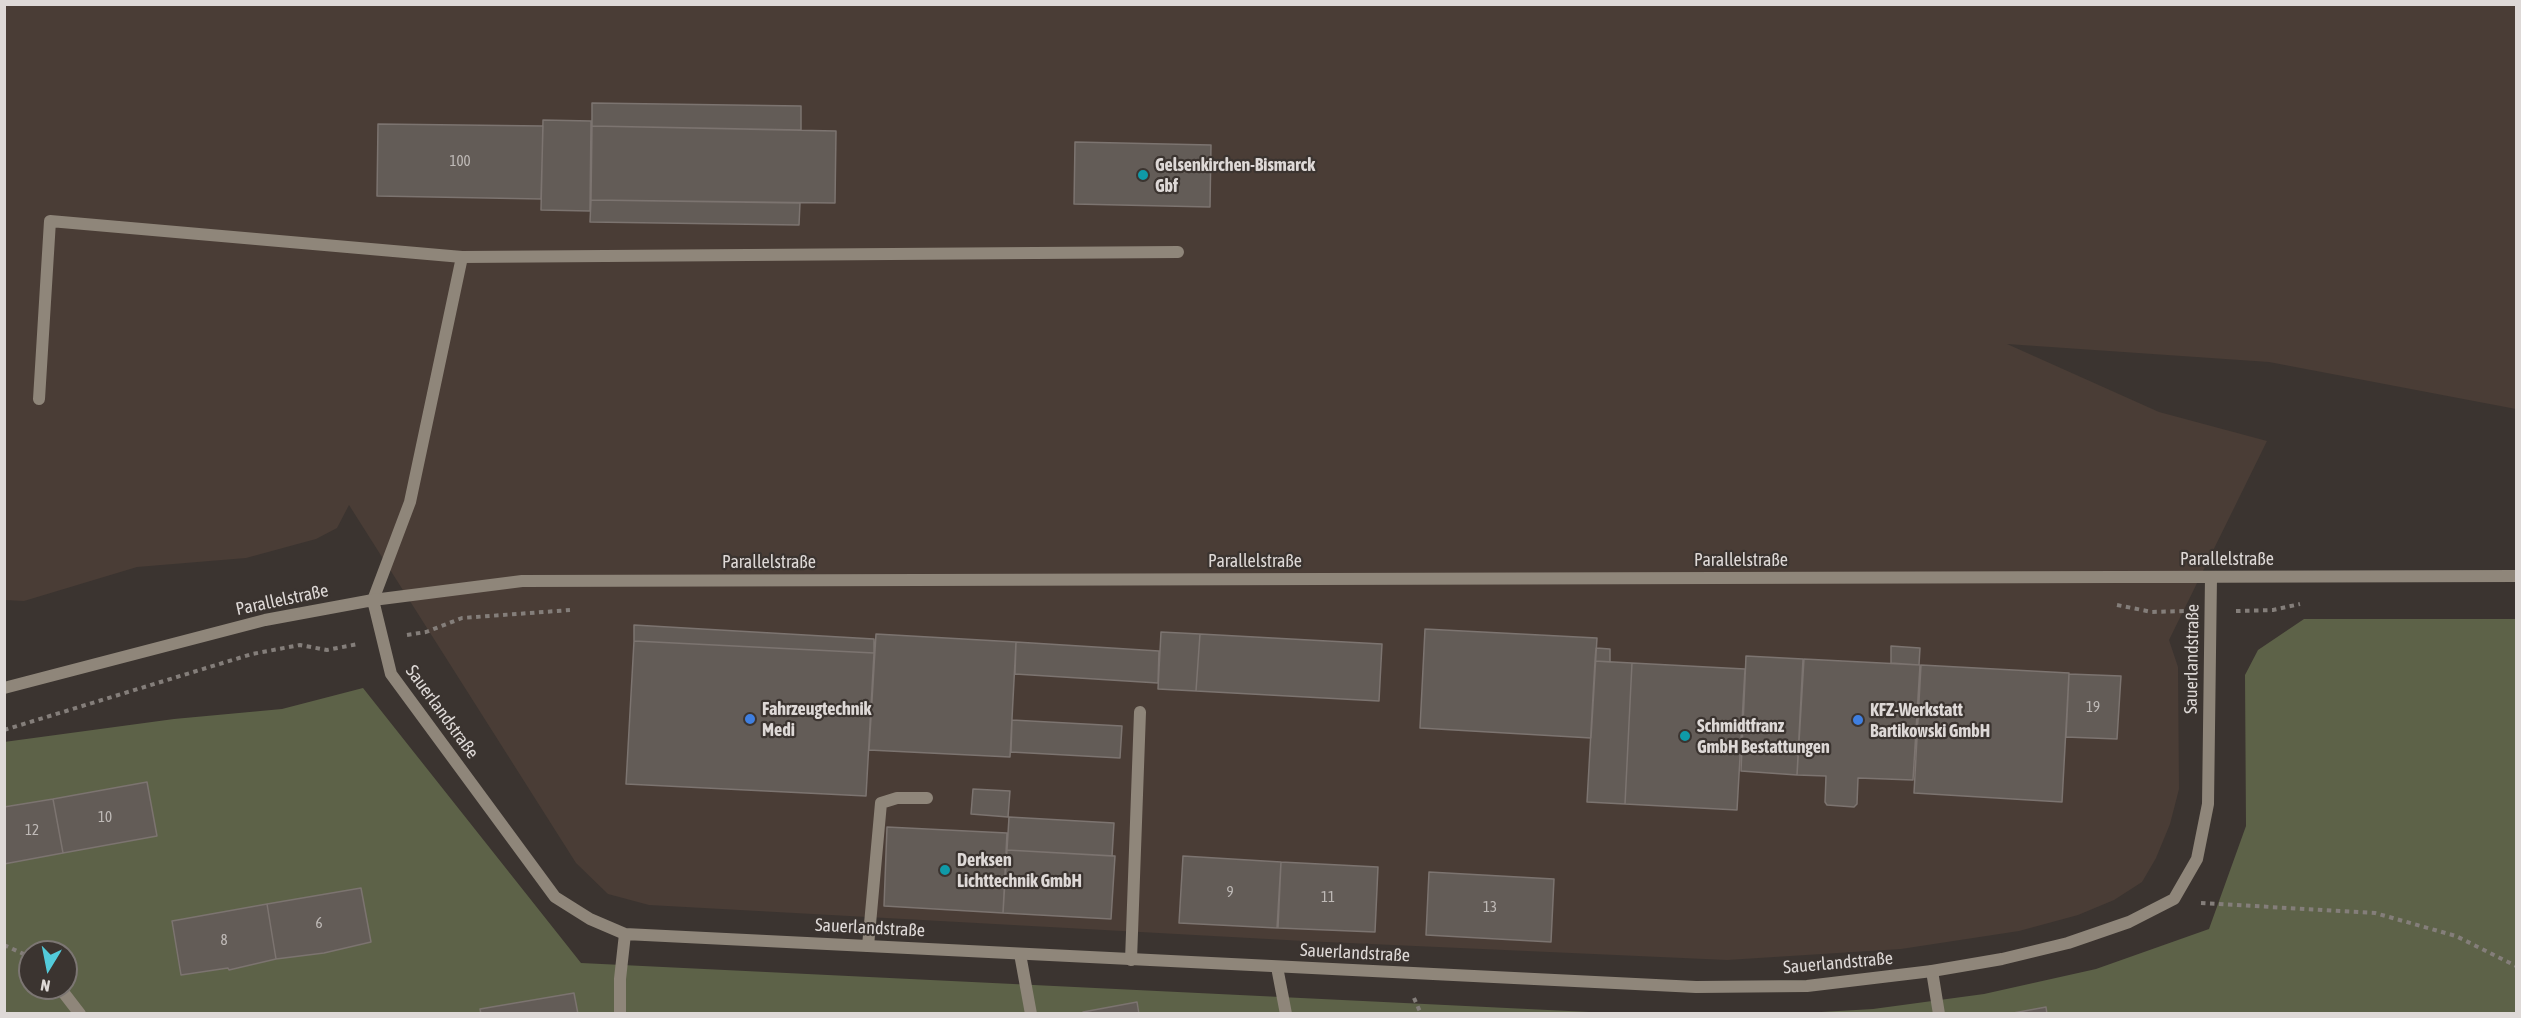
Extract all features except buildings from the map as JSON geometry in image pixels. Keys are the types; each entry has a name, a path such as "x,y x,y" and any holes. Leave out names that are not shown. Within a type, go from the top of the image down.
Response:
{"street":[{"path":"39,399 50,221 462,257 1178,252"},
{"path":"373,600 410,502 462,257"},
{"name":"Parallelstraße","path":"4,688 266,620 373,600 522,581 2517,576"},
{"name":"Sauerlandstraße","path":"373,600 391,674 555,897 590,919 625,934 1696,987 1807,986 1932,971 2002,959 2068,943 2129,922 2174,899 2197,859 2208,804 2211,577"},
{"path":"1131,960 1140,712"},
{"path":"868,946 881,803 897,798 927,798"},
{"path":"620,1014 620,979 625,934"},
{"path":"1020,954 1031,1014"},
{"path":"1277,967 1286,1014"},
{"path":"1932,971 1939,1014"},
{"path":"69,1000 80,1014"}],"path":[{"path":"2113,604 2152,612 2273,610 2311,602"},
{"path":"4,730 252,654 300,645 327,650 426,632 462,618 571,610"},
{"path":"2174,899 2375,913 2456,936 2517,966"},
{"path":"4,945 18,951"}],"shaded area":[{"path":"5,5 2516,5 2516,409 2269,362 2007,344 2159,412 2267,441 2169,640 2178,667 2179,789 2170,824 2156,858 2142,882 2114,900 2078,915 2019,931 1901,949 1727,960 1304,941 649,905 608,894 576,863 349,505 337,528 316,539 246,558 137,567 24,601 5,600"}],"green space":[{"path":"2304,619 2516,619 2516,1013 1787,1014 1873,1009 1984,994 2096,969 2209,929 2246,826 2245,675 2258,650"},
{"path":"363,688 581,963 1610,1013 5,1013 4,742 174,719 282,709"}],"place":[{"name":"Gelsenkirchen-Bismarck Gbf","path":"1143,175"},
{"name":"Fahrzeugtechnik Medi","path":"750,719"},
{"name":"KFZ-Werkstatt Bartikowski GmbH","path":"1858,720"},
{"name":"Schmidtfranz GmbH Bestattungen","path":"1685,736"},
{"name":"Derksen Lichttechnik GmbH","path":"945,870"}]}
